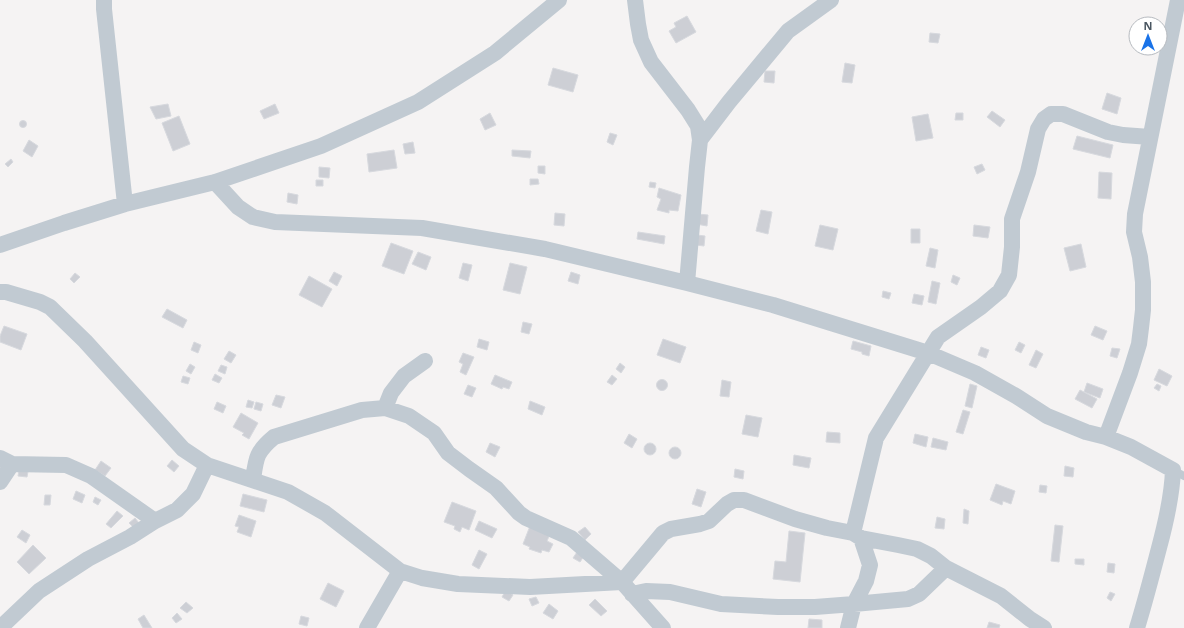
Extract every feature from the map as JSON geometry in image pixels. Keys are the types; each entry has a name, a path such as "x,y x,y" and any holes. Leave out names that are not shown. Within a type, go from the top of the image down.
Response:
{"street":[{"path":"104,0 125,204"},
{"path":"0,244 125,204 215,182 321,146 418,102 495,53 559,0"},
{"path":"635,0 641,40 650,62 688,110 698,126 700,140 688,283"},
{"path":"700,140 729,102 788,32 831,0"},
{"path":"1106,437 1130,373 1139,344 1143,310 1143,282 1140,257 1134,232 1135,214 1178,0"},
{"path":"848,628 854,604 866,581 870,565 857,536 876,438 938,337 981,307 1000,291 1009,275 1012,247 1012,219 1028,172 1038,129 1044,119 1051,114 1063,114 1108,132 1123,135 1150,137"},
{"path":"215,182 238,207 248,214 253,217 275,222 422,228 546,249 773,305 928,353 975,373 1016,396 1047,416 1086,432 1131,446 1178,473 1149,589 1137,628"},
{"path":"0,292 6,292 40,302 50,307 85,342 183,449 207,465 288,492 325,513 400,571 422,578 458,584 530,587 627,588 646,591 670,592 721,604 815,607 908,599 919,594 946,568"},
{"path":"385,408 391,393 404,376 425,361"},
{"path":"253,480 256,459 263,446 274,437 362,410 385,408 409,416 434,433 448,453 496,488 519,513 526,518 571,538 627,588 663,628"},
{"path":"0,482 6,461 66,465 90,476 155,521"},
{"path":"0,628 39,591 88,559 177,510 193,494 207,465"},
{"path":"627,588 663,533 671,528 700,524 709,521 727,504 734,500 744,500 795,519 857,536 917,549 931,556 946,568 1002,596 1029,623 1044,628"},
{"path":"367,628 400,571"}],"building":[{"path":"687,16 696,32 676,43 669,31 676,27 674,23"},
{"path":"930,33 940,34 938,43 929,42"},
{"path":"845,63 855,65 852,83 842,82"},
{"path":"553,68 578,75 573,92 548,85"},
{"path":"765,71 775,71 774,83 764,82"},
{"path":"1107,93 1121,98 1117,114 1102,109"},
{"path":"168,104 171,116 156,119 150,107"},
{"path":"275,104 279,113 264,119 260,111"},
{"path":"992,111 1005,120 1000,127 987,117"},
{"path":"490,113 496,125 485,130 480,119"},
{"path":"956,113 963,113 963,120 955,120"},
{"path":"928,114 933,138 916,141 912,117"},
{"path":"179,116 190,144 173,151 162,123"},
{"path":"23,121 26,124 23,127 20,124"},
{"path":"610,133 617,135 613,145 607,142"},
{"path":"1077,136 1113,145 1110,158 1073,149"},
{"path":"29,140 38,146 32,157 23,151"},
{"path":"413,142 415,153 405,154 403,144"},
{"path":"394,150 397,168 369,172 367,154"},
{"path":"512,150 531,151 530,158 512,156"},
{"path":"11,159 13,162 8,167 5,164"},
{"path":"982,164 985,170 977,174 974,167"},
{"path":"538,166 545,166 545,174 538,173"},
{"path":"319,167 330,168 329,178 319,177"},
{"path":"1099,172 1112,173 1111,199 1098,198"},
{"path":"530,179 538,179 539,184 530,185"},
{"path":"316,180 323,180 323,186 316,186"},
{"path":"650,182 656,183 655,188 649,187"},
{"path":"659,188 681,195 678,211 669,210 669,213 657,210 661,199 657,197"},
{"path":"288,193 298,195 297,204 287,202"},
{"path":"761,210 772,212 768,234 756,231"},
{"path":"555,213 565,214 564,226 554,225"},
{"path":"698,214 708,215 707,226 696,224"},
{"path":"820,225 838,229 833,250 815,246"},
{"path":"974,225 990,227 988,238 973,236"},
{"path":"911,229 920,229 920,243 911,243"},
{"path":"638,232 665,236 664,244 637,239"},
{"path":"697,235 705,236 704,246 696,245"},
{"path":"391,243 413,251 404,274 382,266"},
{"path":"1081,244 1086,267 1070,271 1064,248"},
{"path":"930,248 938,250 935,268 926,266"},
{"path":"418,252 431,257 426,270 412,264"},
{"path":"463,263 472,265 468,281 459,278"},
{"path":"510,263 527,267 520,294 503,290"},
{"path":"334,272 342,276 337,286 329,281"},
{"path":"571,272 580,275 578,284 568,281"},
{"path":"75,273 80,277 74,283 70,279"},
{"path":"953,275 960,278 957,285 951,282"},
{"path":"309,276 332,289 322,307 299,295"},
{"path":"932,281 940,283 936,304 928,302"},
{"path":"883,291 891,293 889,299 882,297"},
{"path":"914,294 924,296 922,305 912,303"},
{"path":"167,309 187,320 183,328 162,317"},
{"path":"523,322 532,324 529,334 521,332"},
{"path":"4,326 27,334 21,350 0,342 0,336"},
{"path":"1095,326 1107,331 1103,340 1091,335"},
{"path":"479,339 489,342 487,350 477,347"},
{"path":"663,339 686,347 680,363 657,355"},
{"path":"853,341 871,346 869,356 851,349"},
{"path":"194,342 201,345 198,353 191,350"},
{"path":"1019,342 1025,345 1021,353 1015,350"},
{"path":"981,347 989,350 986,358 978,355"},
{"path":"1112,348 1120,349 1117,358 1110,356"},
{"path":"1036,350 1043,354 1036,368 1029,365"},
{"path":"229,351 236,355 231,363 224,359"},
{"path":"463,353 474,357 466,375 460,372 463,364 459,362"},
{"path":"620,363 625,367 621,373 616,369"},
{"path":"190,364 195,367 191,374 186,371"},
{"path":"221,365 227,367 225,374 218,371"},
{"path":"1159,369 1172,376 1167,386 1154,380"},
{"path":"215,374 222,378 219,383 212,380"},
{"path":"495,375 512,382 509,389 503,387 502,389 491,384"},
{"path":"612,375 617,379 612,385 607,382"},
{"path":"183,376 190,378 188,384 181,382"},
{"path":"662,379 666,381 668,385 666,389 662,391 658,389 656,385 658,381"},
{"path":"722,380 731,382 729,397 720,396"},
{"path":"1087,383 1103,389 1100,398 1084,392"},
{"path":"970,384 977,386 972,408 965,406"},
{"path":"1157,384 1161,386 1159,391 1154,388"},
{"path":"468,385 476,388 472,397 464,394"},
{"path":"1080,390 1097,399 1092,408 1075,399"},
{"path":"276,395 285,397 281,408 272,405"},
{"path":"248,400 254,402 252,408 246,407"},
{"path":"530,401 545,407 542,415 528,409"},
{"path":"217,402 226,406 223,413 214,409"},
{"path":"256,402 263,404 261,411 254,409"},
{"path":"963,410 970,412 963,434 956,432"},
{"path":"241,413 258,423 249,439 242,435 244,433 233,427"},
{"path":"746,415 762,418 758,437 742,434"},
{"path":"827,432 840,433 840,443 826,442"},
{"path":"629,434 637,439 632,448 624,443"},
{"path":"915,434 928,437 926,447 913,443"},
{"path":"933,438 948,442 946,450 931,447"},
{"path":"490,443 500,447 495,457 486,452"},
{"path":"648,443 652,443 656,449 652,455 648,455 644,451 644,447"},
{"path":"673,447 677,447 681,453 677,459 673,459 669,455 669,451"},
{"path":"794,455 811,458 809,468 793,465"},
{"path":"172,460 179,466 174,472 167,466"},
{"path":"101,461 111,468 105,476 95,470"},
{"path":"20,465 29,466 27,477 18,476"},
{"path":"1065,466 1074,468 1073,477 1064,476"},
{"path":"735,469 744,471 743,479 734,477"},
{"path":"996,484 1015,491 1011,504 1003,501 1002,505 990,500"},
{"path":"1040,485 1047,486 1046,493 1039,492"},
{"path":"697,489 706,492 701,507 692,504"},
{"path":"76,491 85,495 82,503 73,499"},
{"path":"243,494 267,500 264,512 240,506"},
{"path":"45,495 51,495 50,505 44,505"},
{"path":"95,497 101,500 98,505 93,502"},
{"path":"452,502 476,511 469,530 462,527 460,532 454,529 455,526 444,522"},
{"path":"964,509 969,511 968,524 963,523"},
{"path":"117,511 123,516 111,528 106,524"},
{"path":"239,515 256,521 251,537 237,532 239,527 235,526"},
{"path":"937,517 945,519 944,529 935,528"},
{"path":"135,518 139,523 134,528 129,523"},
{"path":"479,521 497,529 492,538 475,530"},
{"path":"1055,525 1063,526 1059,562 1051,561"},
{"path":"530,526 550,534 547,541 553,544 549,552 542,550 541,553 529,549 530,547 523,544"},
{"path":"585,527 591,534 585,540 578,532"},
{"path":"22,530 30,535 26,543 17,537"},
{"path":"789,531 805,533 800,582 773,579 775,561 786,562"},
{"path":"33,545 46,558 29,574 17,562"},
{"path":"579,549 586,553 580,562 573,558"},
{"path":"479,550 487,554 479,569 472,565"},
{"path":"1075,559 1084,559 1084,565 1075,564"},
{"path":"1108,563 1115,564 1114,573 1107,572"},
{"path":"328,583 344,591 336,607 320,599"},
{"path":"506,590 513,595 509,601 502,597"},
{"path":"1110,592 1115,594 1111,601 1107,598"},
{"path":"536,597 539,603 532,606 529,599"},
{"path":"595,599 607,611 601,616 589,605"},
{"path":"186,602 193,608 187,613 180,608"},
{"path":"549,604 558,611 553,619 543,613"},
{"path":"177,613 182,619 176,623 172,618"},
{"path":"144,615 152,628 143,628 138,619"},
{"path":"301,616 309,618 307,626 299,624"},
{"path":"809,619 822,620 822,628 808,628"},
{"path":"989,622 1000,625 999,628 987,628"}]}
